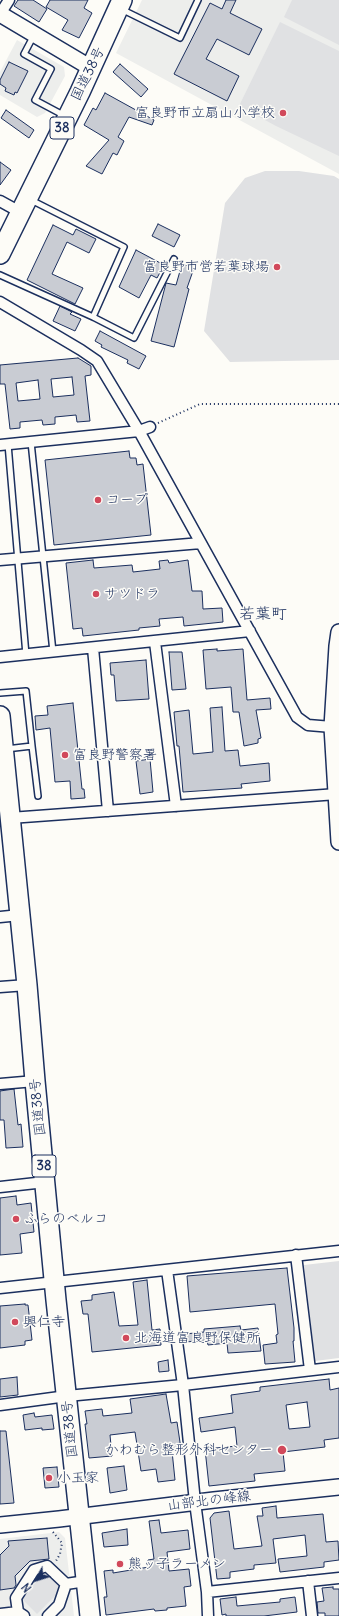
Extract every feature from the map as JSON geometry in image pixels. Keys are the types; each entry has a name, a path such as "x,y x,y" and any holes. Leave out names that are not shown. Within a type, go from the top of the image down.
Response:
{"highway":[{"name":"国道38号","path":"0,254 91,68 120,4"},
{"name":"国道38号","path":"1,733 10,818 6,839 20,915 28,985 35,1081 90,1616"}],"street":[{"path":"9,0 0,14 91,68"},
{"path":"0,200 23,205"},
{"path":"0,302 97,361 139,431 297,717 308,725 332,727"},
{"path":"4,445 139,431 150,427"},
{"path":"0,560 201,542"},
{"path":"0,657 250,631"},
{"path":"339,632 332,727 339,842"},
{"path":"155,642 176,806"},
{"path":"93,648 108,811"},
{"path":"10,818 336,794"},
{"path":"0,917 20,915"},
{"path":"0,987 28,985"},
{"path":"0,1084 35,1081"},
{"path":"0,1187 45,1182"},
{"path":"0,1288 339,1251"},
{"path":"296,1255 310,1370"},
{"path":"167,1270 183,1385 195,1502 207,1592 208,1616"},
{"path":"0,1405 67,1396 183,1385 339,1367"},
{"name":"山部北の峰線","path":"0,1525 339,1487"},
{"path":"0,1614 21,1614 16,1598 34,1570 47,1566 66,1584"},
{"path":"207,1592 339,1578"},
{"path":"66,1584 86,1581"},
{"path":"308,1581 312,1616"},
{"path":"48,1616 59,1605 66,1584"}],"lane":[{"path":"120,4 180,38 198,0"},
{"path":"34,34 24,54 51,69 35,100 67,118"},
{"path":"23,205 124,247 93,316"},
{"path":"0,275 93,316 134,338 174,259"},
{"path":"31,442 53,652"},
{"path":"4,445 18,559 26,655"},
{"path":"0,693 26,691 38,796"},
{"path":"1,733 32,746"}],"path":[{"path":"150,427 200,404 339,404"},
{"path":"47,1566 55,1563 60,1554 62,1543 53,1533 50,1520"}],"shaded area":[{"name":"富良野市立扇山小学校","path":"142,0 339,0 339,174 116,53"},
{"path":"292,0 339,0 339,45 284,17"},
{"path":"280,22 339,51 339,156 276,126 239,106"},
{"path":"17,40 64,67 65,76 45,113 37,117 0,95 0,72"},
{"name":"富良野市営若葉球場","path":"265,171 299,171 334,176 339,179 339,360 230,362 204,331 225,203 245,178"},
{"path":"339,1261 339,1358 315,1361 304,1265"},
{"path":"59,1532 65,1538 74,1616 0,1616 0,1539"},
{"path":"45,1573 62,1589 37,1614 21,1598"}],"building":[{"path":"18,0 33,0 47,9 39,22 14,6"},
{"path":"50,0 88,0 84,8 92,13 79,38 62,30 68,20 46,7"},
{"path":"226,0 236,0 230,13 262,29 249,55 217,39 206,59 239,76 227,101 174,74 210,3 222,9"},
{"path":"9,62 28,71 17,93 15,92 14,95 5,91 6,88 0,84 0,80"},
{"path":"120,64 148,89 141,97 113,72"},
{"path":"105,93 154,120 152,125 129,117 118,137 124,141 117,155 113,153 102,174 86,166 109,140 84,125 93,108 96,110"},
{"path":"6,110 34,130 29,138 1,118"},
{"path":"0,162 11,170 0,185"},
{"path":"158,224 180,235 174,247 152,236"},
{"path":"53,225 73,235 76,229 96,239 89,253 67,242 52,274 83,288 75,304 27,280"},
{"path":"136,250 164,265 157,278 151,275 139,298 119,287"},
{"path":"182,264 194,268 187,288 189,289 174,347 151,341 166,283 176,285"},
{"path":"60,306 72,312 70,314 81,319 75,331 53,321"},
{"path":"100,331 146,356 139,369 127,363 128,360 101,347 102,345 95,341"},
{"path":"78,358 91,366 91,375 85,376 90,421 77,422 76,415 55,417 55,424 43,425 42,420 20,422 20,428 10,429 5,384 0,384 0,365","holes":["72,377 74,395 53,397 51,379","38,380 40,399 18,401 16,383"]},
{"name":"コープ","path":"129,451 130,458 136,458 137,465 143,464 151,535 54,545 45,460"},
{"path":"93,560 94,568 132,565 133,572 160,569 159,561 168,560 169,563 188,560 192,591 202,591 203,609 222,608 223,622 184,626 183,617 159,619 160,626 139,628 139,630 83,636 82,628 73,629 66,563"},
{"path":"217,649 217,651 243,649 247,700 270,698 271,709 256,710 261,738 258,739 258,743 244,746 239,712 233,712 231,687 206,689 203,650"},
{"path":"169,652 182,652 186,689 172,690"},
{"path":"146,660 149,699 116,701 114,675 111,675 110,663"},
{"name":"富良野警察署","path":"73,703 82,789 84,789 85,798 71,799 70,781 55,782 50,728 36,730 35,716 48,715 47,706"},
{"path":"222,707 225,751 238,750 240,766 269,763 270,781 241,784 242,788 183,792 174,712 189,710 193,754 213,752 210,708"},
{"path":"150,759 153,792 140,794 136,761"},
{"path":"14,1089 18,1125 21,1124 23,1147 6,1148 4,1120 0,1120 0,1091"},
{"name":"ふらのベルコ","path":"16,1196 17,1205 31,1203 34,1232 20,1234 22,1253 0,1255 0,1198"},
{"path":"287,1268 294,1328 293,1341 295,1362 265,1364 263,1345 277,1343 276,1335 278,1334 275,1304 190,1312 187,1276"},
{"path":"147,1280 152,1330 160,1329 161,1345 92,1352 88,1314 83,1314 81,1301 92,1300 92,1295 114,1292 119,1326 138,1325 133,1282"},
{"name":"興仁寺","path":"28,1305 32,1340 25,1341 25,1345 0,1348 0,1306"},
{"path":"240,1326 241,1330 258,1328 261,1351 228,1353 227,1343 208,1345 207,1340 186,1342 185,1334 204,1332 204,1329"},
{"path":"168,1360 169,1371 159,1372 158,1362"},
{"name":"興仁寺","path":"17,1377 18,1395 0,1397 0,1379"},
{"path":"329,1379 330,1390 339,1388 339,1438 324,1440 325,1447 283,1452 285,1471 254,1474 255,1481 209,1486 205,1449 237,1446 235,1427 201,1432 199,1418 233,1413 231,1395 260,1391 260,1387","holes":["307,1402 310,1427 289,1429 286,1405"]},
{"path":"166,1394 171,1423 177,1422 181,1449 172,1451 175,1480 158,1482 156,1469 141,1471 135,1432 110,1435 112,1456 89,1458 85,1411 102,1409 103,1416 132,1413 130,1399"},
{"path":"34,1413 35,1417 52,1415 54,1429 42,1430 42,1428 25,1430 23,1415"},
{"path":"0,1431 6,1431 14,1503 0,1504"},
{"path":"124,1466 127,1490 110,1493 107,1468"},
{"path":"57,1467 59,1487 45,1488 43,1468"},
{"path":"276,1506 277,1518 323,1514 326,1542 338,1541 339,1560 324,1562 324,1567 280,1572 278,1559 307,1556 305,1535 273,1539 276,1563 254,1565 254,1569 230,1572 230,1578 217,1579 210,1518 214,1513 229,1511 234,1549 262,1546 257,1516 263,1516 262,1508"},
{"path":"159,1520 161,1533 188,1530 190,1549 167,1552 169,1571 189,1569 191,1586 184,1587 186,1606 167,1608 167,1610 155,1611 154,1609 106,1615 104,1597 107,1597 104,1571 113,1570 113,1573 149,1567 148,1560 154,1559 149,1521"},
{"path":"127,1529 128,1545 104,1547 102,1533"},
{"path":"47,1538 49,1559 30,1561 15,1576 16,1585 14,1588 0,1590 0,1555 9,1546 8,1541"},
{"path":"333,1587 333,1589 339,1589 339,1616 325,1616 325,1613 318,1613 317,1602 324,1601 322,1588"},
{"path":"236,1597 237,1606 280,1602 280,1599 295,1597 297,1612 264,1616 222,1615 220,1599"}],"place":[{"name":"富良野市立扇山小学校","path":"283,113"},
{"name":"富良野市営若葉球場","path":"277,267"},
{"name":"コープ","path":"98,500"},
{"name":"サツドラ","path":"96,594"},
{"name":"富良野警察署","path":"65,755"},
{"name":"ふらのベルコ","path":"16,1219"},
{"name":"興仁寺","path":"15,1322"},
{"name":"北海道富良野保健所","path":"126,1338"},
{"name":"かわむら整形外科センター","path":"282,1450"},
{"name":"小玉家","path":"49,1478"},
{"name":"熊ッ子ラーメン","path":"120,1564"}],"district":[{"name":"若葉町","path":"263,614"}]}
